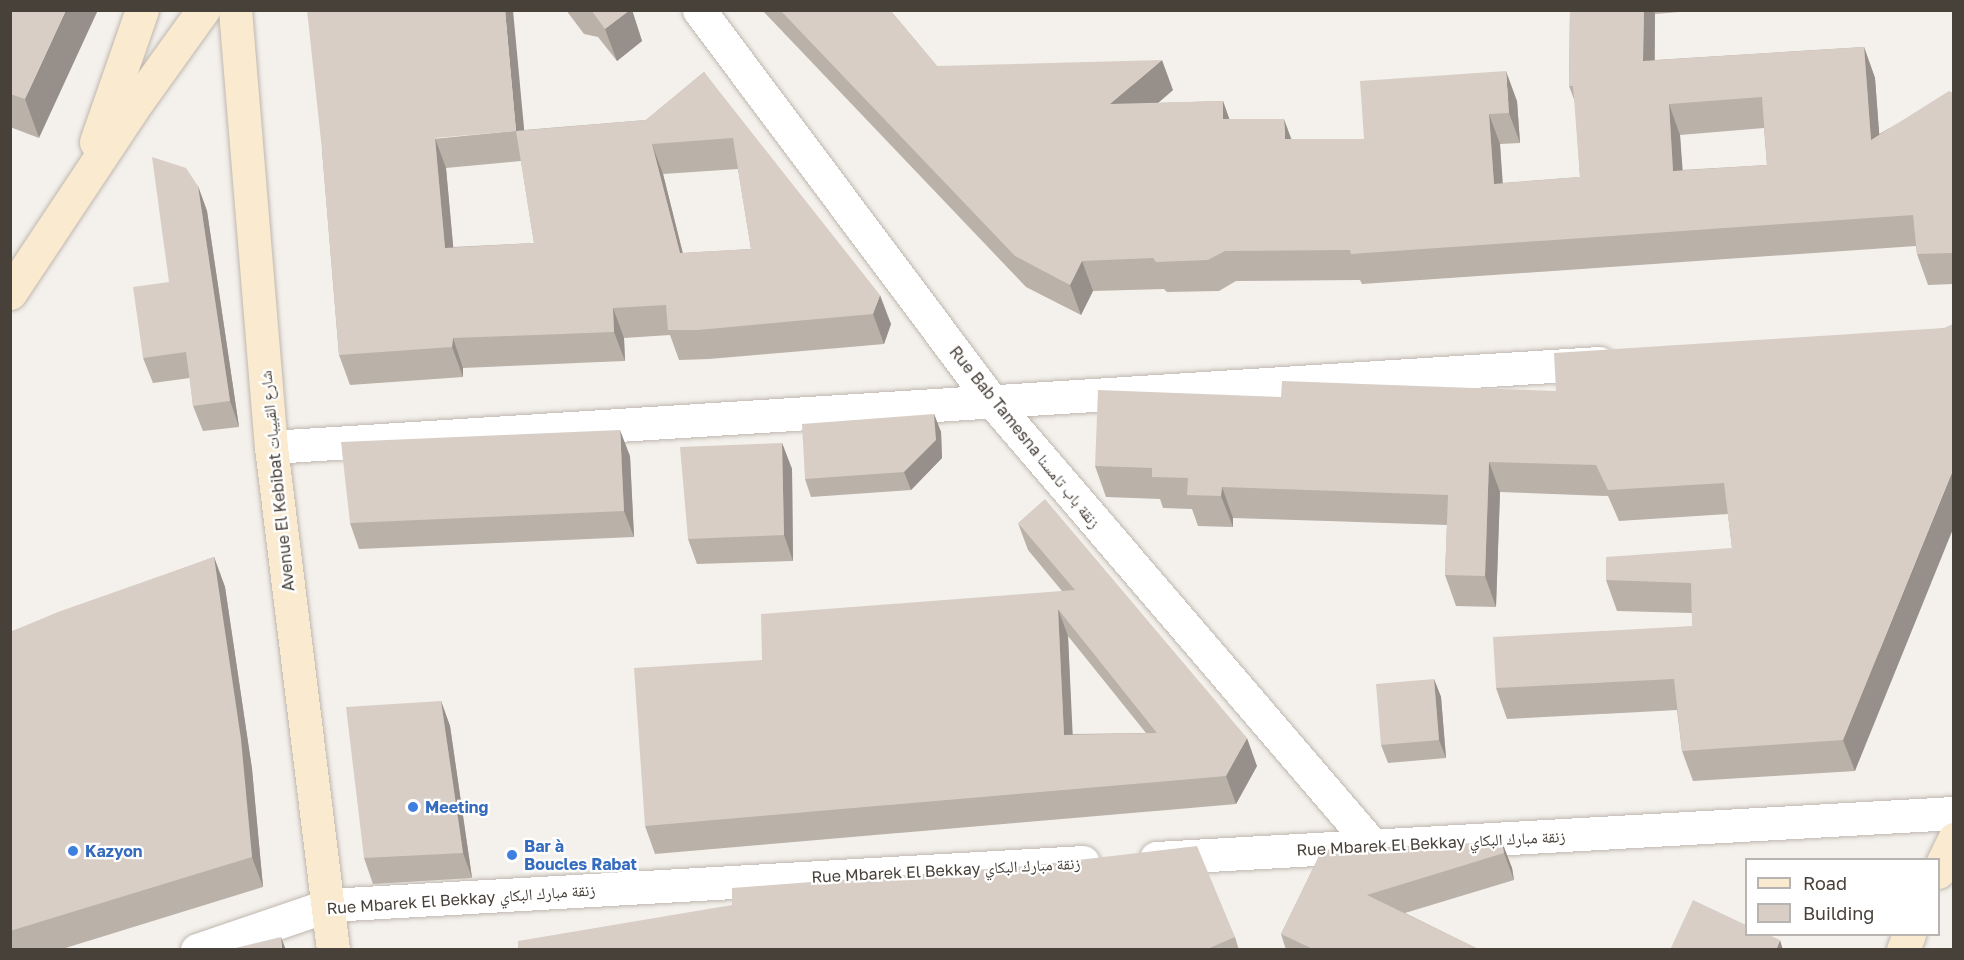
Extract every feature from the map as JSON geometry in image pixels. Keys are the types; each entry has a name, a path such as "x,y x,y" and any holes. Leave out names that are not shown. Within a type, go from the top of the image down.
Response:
{"street":[{"path":"79,191 142,10"},
{"path":"10,293 137,102 203,10"},
{"name":"Avenue El Kebibat شارع القبيبات","path":"235,10 271,447 333,950"},
{"name":"Rue Bab Tamesna زنقة باب تامسنا","path":"699,10 992,401 1373,846"},
{"path":"271,447 1633,361"},
{"name":"Rue Mbarek El Bekkay زنقة مبارك البكاي","path":"197,950 329,905 1953,813"},
{"path":"1940,868 1953,839"},
{"path":"1903,950 1909,936"}],"building":[{"path":"10,10 66,10 25,99 10,94"},
{"path":"307,10 505,10 516,131 646,120 704,72 880,295 873,314 698,330 668,330 666,305 613,308 614,332 453,338 452,347 339,355 322,150","holes":["516,131 534,243 445,248 435,138","733,138 751,249 680,253 652,144"]},
{"path":"591,10 630,10 605,29"},
{"path":"780,10 890,10 937,66 1162,60 1110,104 1223,101 1223,119 1284,119 1285,139 1364,139 1360,81 1506,71 1509,113 1489,114 1494,184 1580,177 1573,86 1569,86 1570,10 1644,10 1643,61 1864,47 1871,140 1949,91 1953,93 1953,253 1917,254 1913,215 1351,254 1350,250 1225,251 1208,260 1156,262 1153,258 1082,261 1070,285 1015,256","holes":["1762,97 1767,165 1673,171 1669,104"]},
{"path":"152,157 186,168 198,186 230,401 193,406 186,352 143,358 133,287 169,282"},
{"path":"1953,324 1953,470 1843,740 1682,751 1674,679 1496,688 1493,637 1692,626 1691,583 1606,580 1606,557 1732,548 1724,483 1608,490 1596,465 1489,462 1485,576 1445,575 1448,495 1222,487 1221,496 1187,495 1188,478 1152,477 1152,468 1095,466 1098,390 1281,397 1282,381 1556,391 1554,353 1944,328"},
{"path":"934,414 936,440 904,472 805,479 802,424"},
{"path":"620,430 624,511 350,523 341,442"},
{"path":"782,443 784,535 688,539 680,447"},
{"path":"1045,499 1247,738 1226,776 645,826 634,668 762,660 761,614 1075,590 1018,523","holes":["1058,609 1157,733 1064,735"]},
{"path":"214,557 241,739 252,857 10,931 10,632 58,612"},
{"path":"1434,679 1439,740 1381,745 1376,684"},
{"name":"Meeting","path":"441,701 463,853 364,858 346,707"},
{"path":"1502,842 1504,853 1367,895 1480,950 1315,950 1281,934 1322,850"},
{"path":"1197,846 1235,937 1205,950 518,950 518,941 732,905 732,888 1027,866"},
{"path":"1693,900 1745,925 1745,936 1771,936 1780,940 1776,950 1670,950"},
{"path":"281,937 282,950 227,950"}],"place":[{"name":"Meeting","path":"413,807"},
{"name":"Kazyon","path":"73,851"},
{"name":"Bar à Boucles Rabat","path":"512,855"}]}
